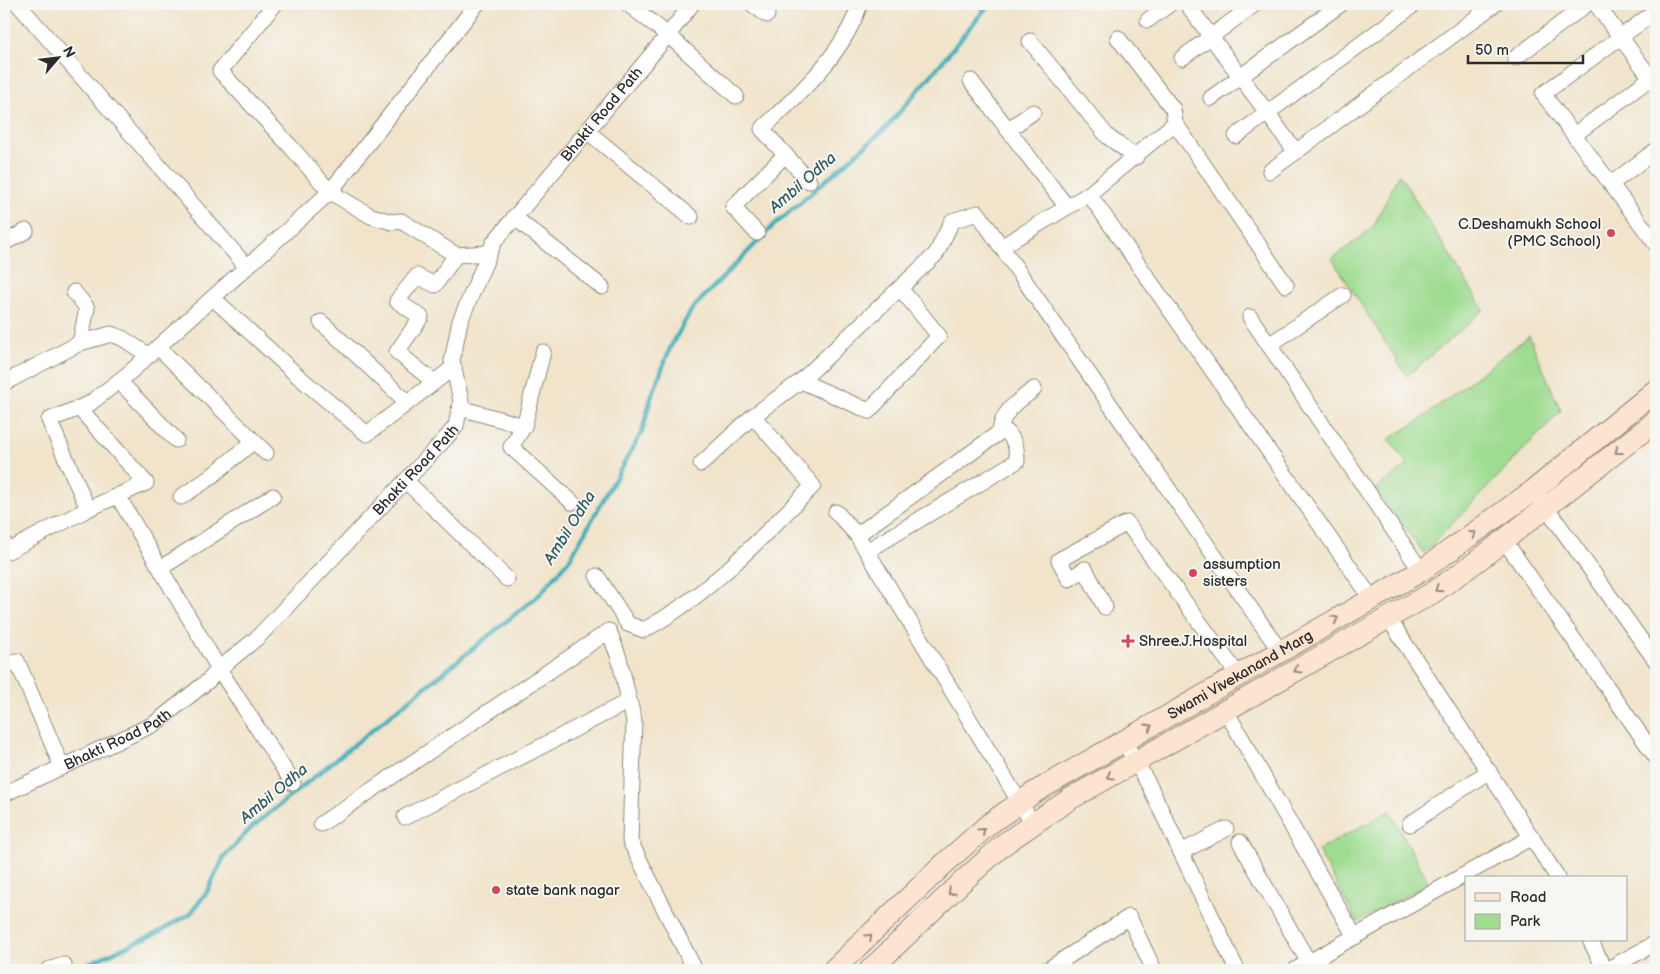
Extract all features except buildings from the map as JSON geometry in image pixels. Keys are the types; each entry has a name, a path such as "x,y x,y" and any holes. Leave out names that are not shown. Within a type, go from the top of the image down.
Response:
{"main road":[{"name":"Swami Vivekanand Marg","path":"833,970 952,857 989,824 1020,802 1421,570 1534,490 1656,390"},
{"name":"Swami Vivekanand Marg","path":"870,970 1004,844 1070,799 1434,592 1547,507 1656,421"}],"street":[{"path":"18,4 247,268"},
{"path":"275,4 220,71 330,192 371,216 392,222 401,220 456,255 489,253"},
{"path":"88,509 49,420 89,404 119,381 330,192 477,4"},
{"path":"628,4 668,35 736,96"},
{"name":"Bhakti Road Path","path":"4,794 154,724 208,681 219,669 257,638 445,440 456,426 461,400 452,361 460,320 494,242 692,4"},
{"path":"752,4 767,15"},
{"path":"809,181 762,129 817,75 844,40 855,20 860,4"},
{"path":"1148,20 1170,4"},
{"path":"1187,4 1296,152"},
{"path":"1182,58 1255,4"},
{"path":"1211,98 1341,4"},
{"path":"1236,136 1415,4"},
{"path":"1270,171 1495,4"},
{"path":"1515,58 1587,4"},
{"path":"1574,135 1655,79 1596,4"},
{"path":"1655,240 1543,94 1656,11"},
{"path":"1118,38 1172,108 1175,123 1286,285"},
{"path":"1030,41 1108,137 1136,157"},
{"path":"970,81 1067,207"},
{"path":"1008,130 1032,112"},
{"path":"1001,247 1089,194 1175,123"},
{"path":"587,131 691,217"},
{"path":"1611,184 1656,150"},
{"path":"757,233 733,207 785,155"},
{"path":"1089,194 1372,599"},
{"path":"701,464 753,416 801,381 936,254 952,221 978,213 1280,651"},
{"path":"514,218 602,286"},
{"path":"4,242 26,231"},
{"path":"434,382 397,352 421,317 397,301 417,276 435,285 456,255"},
{"path":"801,381 868,411 939,336 900,288"},
{"path":"74,292 86,308 80,343"},
{"path":"1269,345 1342,295"},
{"path":"213,298 299,377 367,434 454,367"},
{"path":"1250,317 1421,570"},
{"path":"321,322 407,402"},
{"path":"4,383 80,343 111,334 153,351 266,453"},
{"path":"543,352 524,426 511,447 572,502"},
{"path":"119,381 176,440"},
{"path":"1000,432 1001,422 1006,412 1034,389"},
{"path":"4,543 8,551 88,509 146,483 79,408"},
{"path":"460,408 524,426"},
{"path":"597,576 628,624 644,630 662,621 721,576 813,486 753,416"},
{"path":"857,536 1000,432 1007,432 1014,440 1017,450 1017,461 866,551"},
{"path":"181,497 208,479 254,441"},
{"path":"406,481 507,579"},
{"path":"1534,490 1656,661"},
{"path":"118,496 219,669 293,783"},
{"path":"161,568 273,496"},
{"path":"836,512 857,536 1033,824"},
{"path":"1105,607 1085,569 1069,579 1059,560 1128,524 1238,675"},
{"path":"1504,540 1656,757"},
{"path":"1389,619 1557,876"},
{"path":"321,824 608,631 619,658 634,721 630,841 695,970"},
{"path":"4,667 17,661 62,767"},
{"path":"406,816 629,701"},
{"path":"1226,711 1354,937"},
{"path":"1124,741 1150,786 1238,970"},
{"path":"1410,824 1489,771"},
{"path":"1181,852 1226,829"},
{"path":"1295,970 1311,966 1354,937 1532,837"},
{"path":"1240,842 1311,966"},
{"path":"1047,970 1129,918 1154,970"},
{"path":"1591,942 1605,970 1656,943"},
{"path":"48,970 64,965"}],"green space":[{"path":"1399,174 1484,310 1407,376 1332,259 1373,227"},
{"path":"1529,336 1561,411 1424,553 1375,489 1408,465 1389,439 1420,420"},
{"path":"1390,811 1429,883 1357,922 1318,850"}],"waterway":[{"name":"Ambil Odha","path":"73,970 157,933 190,914 207,892 224,857 251,828 539,595 569,560 642,432 651,398 670,348 692,309 773,226 886,128 989,4"}],"place":[{"name":"C.Deshamukh School (PMC School)","path":"1611,233"},
{"name":"assumption sisters","path":"1193,573"},
{"name":"Shree.J.Hospital","path":"1128,641"},
{"name":"state bank nagar","path":"496,890"}]}
